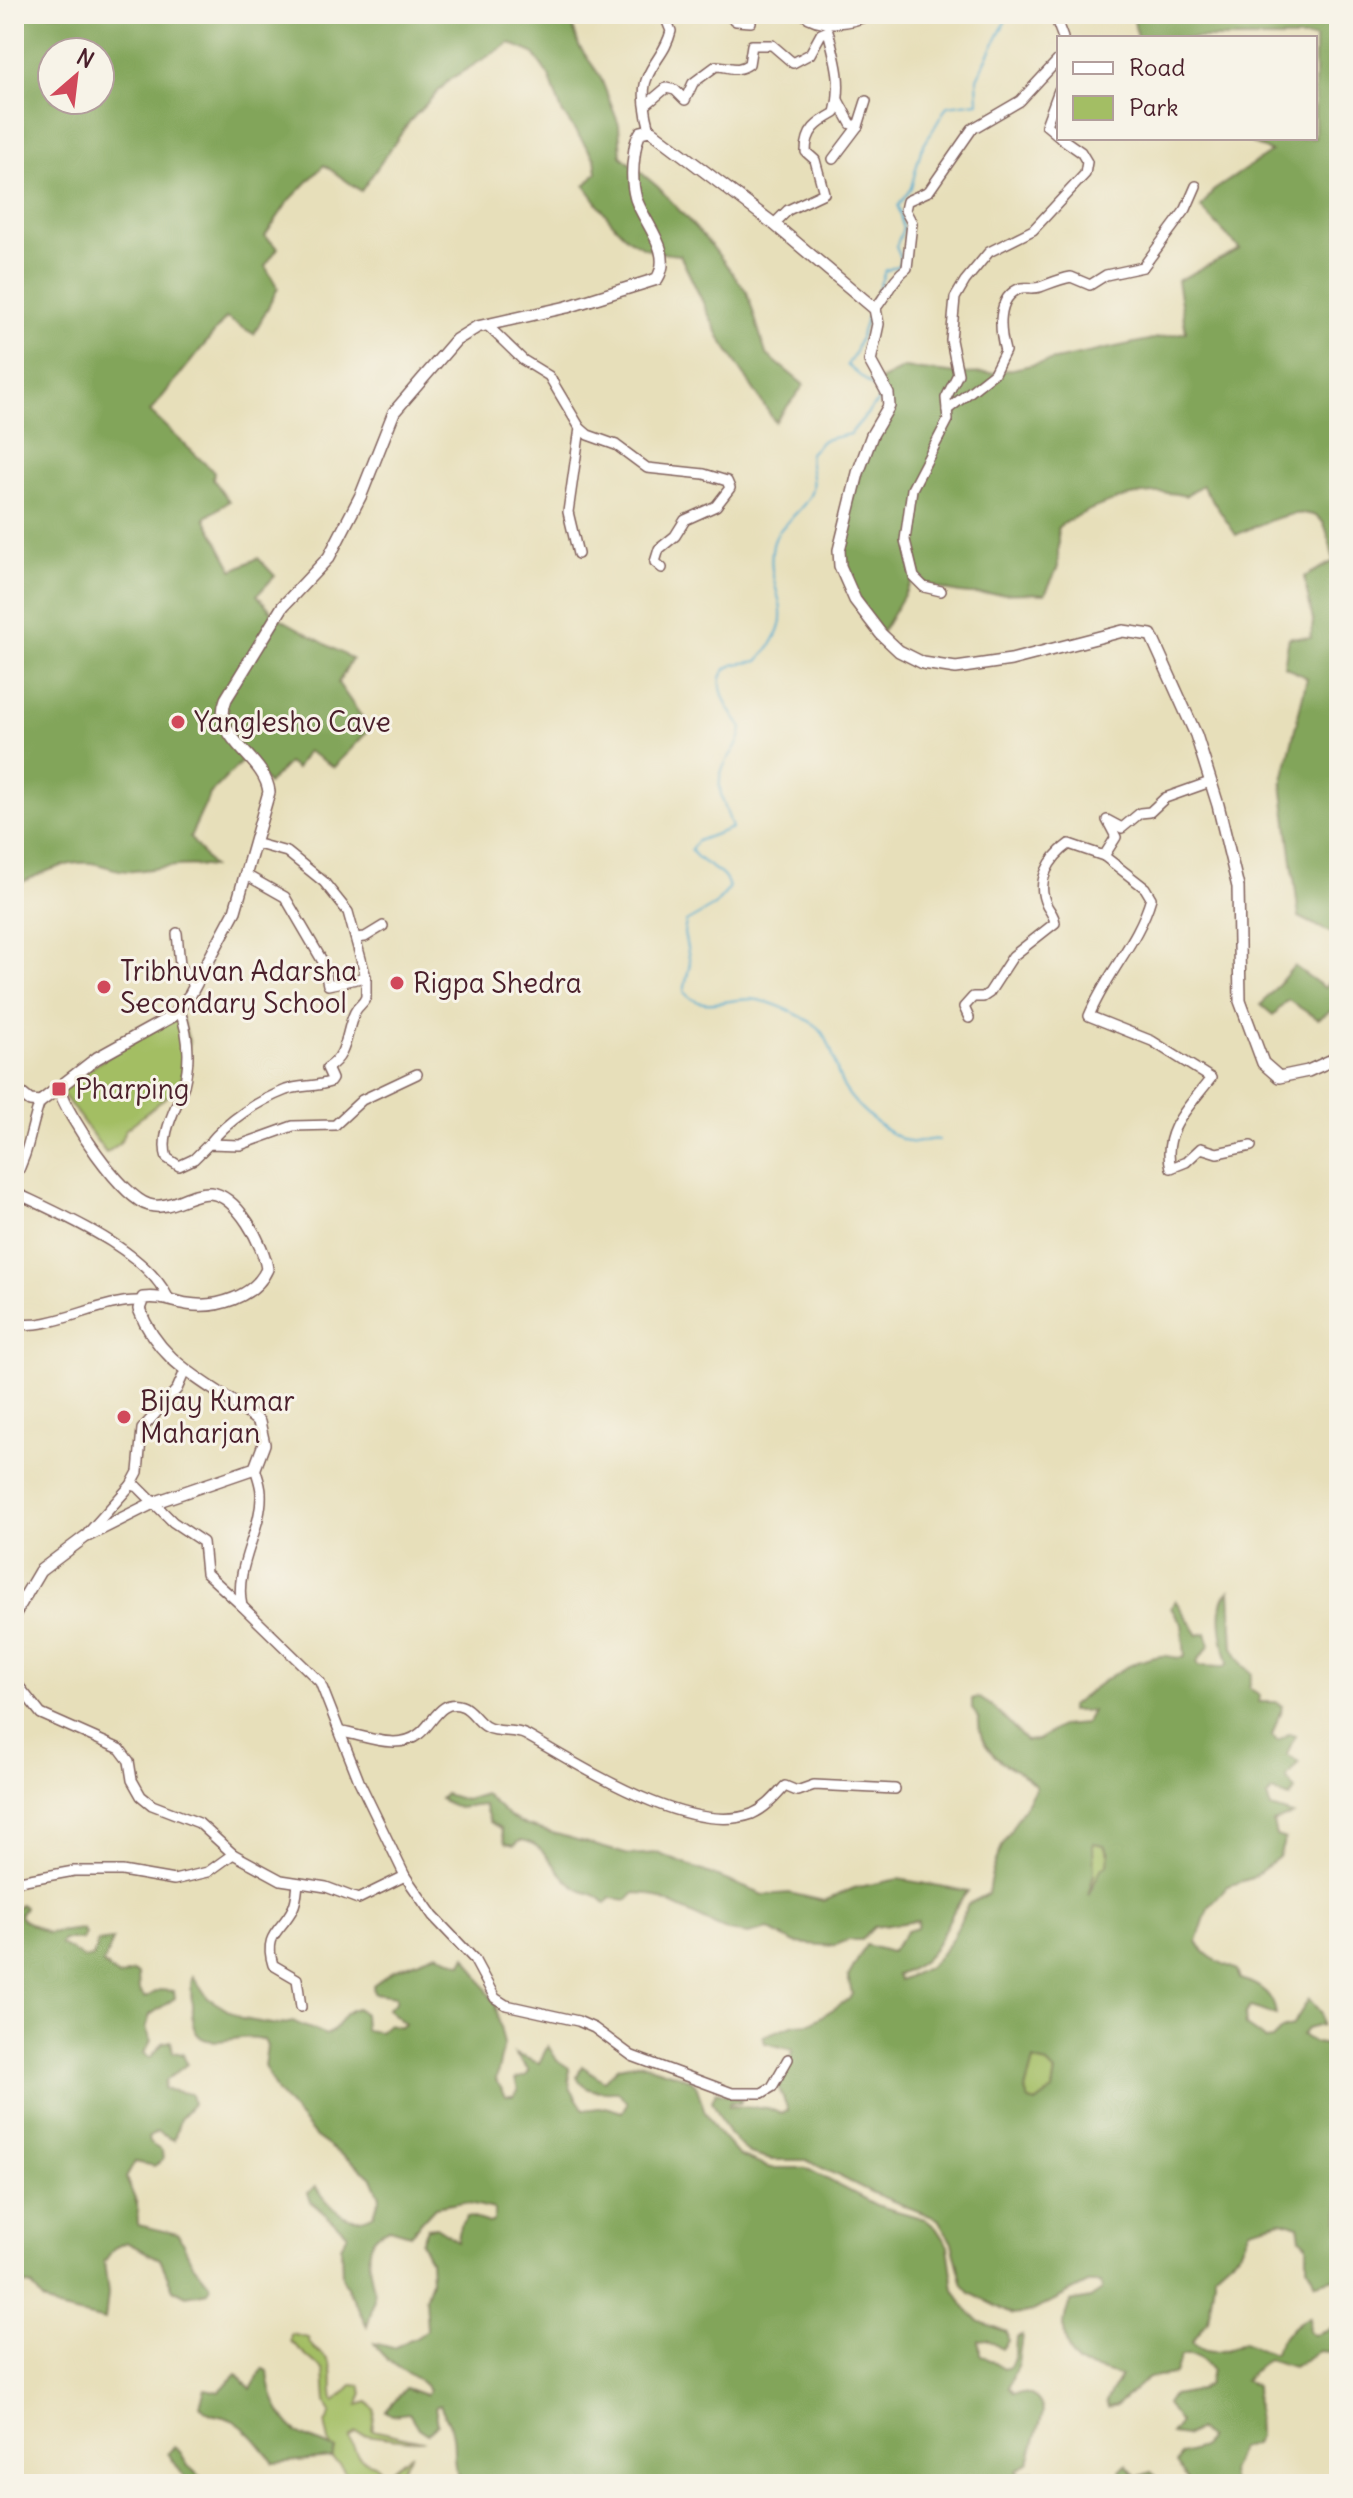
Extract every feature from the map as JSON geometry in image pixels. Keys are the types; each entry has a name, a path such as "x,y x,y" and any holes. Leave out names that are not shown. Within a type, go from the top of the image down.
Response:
{"main road":[{"path":"14,1088 30,1101 40,1102 97,1058 173,1016 195,987 226,931 246,875 268,784 226,728 222,712 226,699 283,606 329,557 361,495 398,407 456,340 487,325 567,307 657,279 663,268 662,254 639,207 632,173 637,139 641,132 650,130 774,224 875,309 878,324 870,361 888,394 889,406 864,455 839,550 844,579 865,614 899,651 940,668 1011,660 1123,631 1151,635 1196,735 1238,887 1240,1001 1263,1063 1279,1077 1308,1071 1339,1057"},
{"path":"14,1615 40,1571 85,1537 153,1503 255,1468 264,1444 259,1422 185,1371 155,1344 139,1309 140,1301 153,1297 201,1305 236,1298 263,1278 267,1269 261,1247 223,1197 201,1194 154,1207 142,1203 115,1175 79,1128 59,1089"}],"street":[{"path":"650,130 646,115 647,77 663,56 671,31 664,14"},
{"path":"726,14 736,21 751,22 748,14"},
{"path":"803,14 811,21 828,27"},
{"path":"647,104 666,88 675,90 685,100 693,83 716,66 736,71 743,69 749,64 752,45 772,45 793,63 810,54 828,27 871,14"},
{"path":"1054,14 1062,36"},
{"path":"774,224 788,210 824,193 815,160 806,152 806,140 817,121 835,113 838,100 841,81 828,27"},
{"path":"875,309 895,277 907,268 912,223 905,210 907,201 929,191 972,129 1020,101 1057,61"},
{"path":"1057,95 1046,125 1057,134"},
{"path":"838,100 851,124 858,126"},
{"path":"833,159 858,126 866,101"},
{"path":"941,591 924,587 914,577 905,540 912,489 948,420 946,398 958,374 951,340 955,298 989,252 1033,230 1085,174 1087,162 1081,152 1064,140"},
{"path":"947,410 994,373 1005,351 999,329 1004,307 1012,294 1022,288 1037,288 1071,277 1090,285 1106,275 1143,267 1186,209 1196,186"},
{"path":"487,325 523,360 549,376 580,428 588,435 616,445 647,468 704,474 727,481 730,488 724,500 692,514 675,536 659,549 655,562 662,568"},
{"path":"578,554 568,512 580,428"},
{"path":"1104,856 1116,837 1107,820 1122,828 1140,813 1150,812 1165,798 1210,782"},
{"path":"179,1009 189,1041 188,1063 164,1151 167,1158 179,1166 194,1159 229,1123 275,1096 289,1089 330,1082 332,1079 327,1068 335,1063 342,1044 350,1037 355,1011 366,997 366,977 348,912 324,882 287,852 254,843"},
{"path":"969,1018 964,1007 973,997 983,997 989,993 1013,956 1055,923 1044,896 1044,874 1049,864 1069,844 1104,856 1145,888 1151,898 1141,926 1099,991 1089,1016 1152,1041 1211,1078 1183,1113 1172,1133 1168,1154 1171,1168 1186,1162 1201,1148 1217,1153 1251,1146"},
{"path":"246,875 285,897 323,962 328,985 366,977"},
{"path":"356,938 365,937 383,926"},
{"path":"177,933 180,965 195,987"},
{"path":"209,1144 240,1145 293,1126 335,1125 362,1100 417,1074"},
{"path":"14,1179 30,1148 30,1128 40,1102"},
{"path":"14,1192 73,1219 139,1262 156,1278 169,1299"},
{"path":"14,1319 36,1325 124,1300 140,1301"},
{"path":"85,1537 131,1485 138,1472 142,1429 177,1389 185,1371"},
{"path":"242,1606 240,1596 246,1552 262,1492 255,1468"},
{"path":"131,1485 138,1487 153,1503 203,1542 206,1573 313,1672 342,1732 341,1739 359,1781 405,1876 433,1916 474,1959 495,1998 506,2005 578,2021 594,2028 632,2056 732,2093 762,2093 772,2087 788,2059"},
{"path":"14,1680 41,1714 120,1749 129,1761 132,1780 141,1796 152,1805 199,1823 233,1854 266,1874 326,1887 358,1899 405,1876"},
{"path":"342,1732 388,1743 407,1739 419,1735 438,1711 452,1704 464,1706 485,1726 523,1733 608,1783 703,1816 752,1814 769,1804 785,1786 797,1791 814,1785 895,1789"},
{"path":"14,1882 74,1871 122,1871 174,1880 208,1872 233,1854"},
{"path":"298,1883 293,1910 276,1928 270,1948 273,1965 297,1979 301,2007"}],"green space":[{"path":"14,14 569,14 579,46 600,76 619,125 621,156 658,187 711,245 747,292 766,354 804,385 775,422 720,338 680,255 661,253 634,242 614,224 585,186 597,172 595,159 562,112 549,76 533,53 510,43 449,80 410,121 361,191 324,165 288,202 265,236 278,248 265,266 278,288 254,334 226,318 150,412 214,472 213,479 229,501 205,518 233,570 258,558 275,576 257,595 276,616 352,659 338,683 370,729 334,767 307,751 296,769 288,763 268,784 247,756 210,794 190,837 212,867 182,866 129,871 81,863 51,870 14,886"},
{"path":"1133,14 1339,14 1339,937 1299,917 1282,784 1307,678 1284,666 1289,637 1311,638 1313,621 1304,577 1334,561 1326,528 1317,517 1295,514 1268,521 1236,535 1202,485 1185,496 1153,493 1120,499 1087,511 1058,527 1058,567 1045,594 964,593 932,586 914,578 881,634 855,599 844,577 841,557 847,512 862,467 889,406 880,380 904,368 958,374 994,373 1186,332 1177,281 1240,249 1201,208 1213,191 1271,152 1245,140 1317,140 1317,36 1137,36"},
{"path":"1294,966 1325,988 1339,966 1339,1006 1318,1019 1288,1000 1273,1015 1261,1005"},
{"path":"179,1009 189,1041 180,1086 125,1130 120,1143 106,1153 59,1089"},
{"path":"1230,1590 1233,1647 1243,1665 1252,1673 1249,1688 1260,1695 1259,1702 1275,1702 1282,1706 1272,1736 1278,1741 1289,1733 1295,1735 1287,1755 1299,1762 1286,1778 1295,1790 1290,1798 1272,1792 1267,1797 1271,1808 1293,1815 1273,1823 1276,1836 1285,1839 1279,1857 1252,1878 1228,1886 1208,1908 1197,1941 1209,1956 1237,1970 1240,1979 1259,1987 1269,1996 1276,2015 1250,2007 1245,2013 1246,2026 1266,2040 1272,2039 1282,2029 1292,2026 1309,1999 1321,2013 1322,2025 1307,2029 1302,2035 1314,2043 1339,2046 1339,2277 1316,2283 1307,2266 1307,2244 1301,2238 1299,2226 1281,2221 1250,2229 1241,2250 1215,2273 1208,2321 1192,2342 1204,2350 1218,2352 1244,2342 1273,2354 1293,2327 1310,2318 1308,2331 1313,2335 1339,2325 1339,2361 1329,2352 1319,2351 1293,2367 1267,2359 1244,2380 1256,2386 1258,2436 1254,2444 1239,2448 1230,2472 1232,2484 1191,2484 1176,2464 1181,2454 1202,2448 1207,2438 1198,2430 1185,2436 1171,2434 1180,2422 1167,2404 1173,2395 1200,2390 1208,2384 1211,2370 1202,2360 1190,2355 1181,2356 1175,2374 1149,2377 1117,2405 1108,2407 1106,2401 1121,2376 1077,2364 1064,2334 1070,2302 1090,2298 1102,2290 1101,2283 1088,2283 1029,2313 1013,2315 970,2293 963,2285 952,2243 938,2219 873,2193 806,2160 772,2160 749,2154 729,2134 712,2101 716,2092 742,2099 740,2103 730,2102 729,2106 768,2108 781,2114 788,2111 779,2088 793,2050 765,2043 763,2036 795,2024 811,2023 849,1999 852,1994 848,1977 866,1945 891,1952 907,1931 917,1928 918,1921 874,1927 862,1940 848,1940 834,1946 795,1943 768,1929 748,1934 728,1931 649,1894 635,1893 628,1900 611,1898 606,1904 567,1880 544,1852 530,1842 505,1843 501,1828 490,1822 484,1805 458,1808 440,1799 445,1794 465,1800 485,1794 508,1816 525,1825 629,1855 657,1853 764,1895 789,1893 824,1901 854,1888 898,1879 968,1891 958,1903 934,1950 913,1968 897,1975 900,1980 927,1968 937,1959 952,1939 968,1904 988,1894 1000,1851 1036,1787 994,1755 986,1745 980,1733 979,1718 972,1709 972,1699 978,1697 992,1706 1026,1741 1037,1740 1061,1726 1085,1724 1092,1711 1070,1711 1070,1707 1112,1676 1147,1659 1185,1657 1182,1624 1171,1608 1175,1600 1198,1635 1206,1633 1210,1645 1197,1661 1199,1666 1225,1667 1228,1663 1221,1614 1225,1596","holes":["1093,1843 1104,1845 1109,1853 1108,1865 1101,1869 1088,1896 1094,1873","1033,2060 1047,2064 1055,2072 1052,2091 1036,2103 1028,2099 1025,2090"]},
{"path":"1093,1843 1104,1845 1110,1859 1088,1896 1094,1875"},
{"path":"21,1904 25,1907 20,1915 23,1920 48,1933 82,1929 85,1934 82,1940 63,1940 60,1944 84,1958 93,1957 98,1942 113,1940 103,1964 119,1977 132,1972 138,1974 139,1991 145,1998 159,1990 174,1991 175,1998 150,2015 146,2028 151,2041 144,2053 150,2058 163,2043 171,2041 173,2052 183,2054 187,2064 165,2081 164,2089 191,2094 193,2104 180,2118 174,2140 157,2132 148,2138 149,2143 162,2151 163,2160 154,2166 135,2162 126,2178 137,2204 138,2225 178,2234 192,2263 211,2286 208,2292 186,2296 173,2289 160,2259 126,2242 114,2248 104,2262 108,2293 105,2320 58,2309 43,2300 32,2286 22,2284 14,2288 14,1911"},
{"path":"437,1953 462,1964 466,1956 495,2004 504,2044 496,2080 506,2096 514,2096 518,2090 515,2079 526,2076 529,2071 515,2054 539,2063 548,2046 557,2060 569,2068 570,2088 584,2110 606,2107 622,2112 627,2103 618,2091 589,2089 577,2077 582,2066 604,2081 618,2067 639,2063 690,2079 696,2085 705,2112 717,2131 739,2156 770,2168 806,2168 876,2205 925,2219 936,2228 948,2246 954,2289 963,2305 978,2321 1007,2332 1008,2341 1002,2349 987,2339 979,2340 980,2354 1004,2369 1010,2367 1015,2356 1016,2337 1022,2335 1018,2363 1009,2387 1014,2393 1033,2397 1040,2403 1043,2413 1029,2462 1016,2471 1020,2475 1034,2471 1041,2484 467,2484 461,2479 455,2468 450,2424 440,2405 435,2407 438,2424 427,2434 418,2428 409,2413 392,2415 386,2411 406,2388 426,2395 429,2391 419,2380 387,2359 374,2343 393,2348 427,2330 425,2299 431,2280 430,2260 421,2242 427,2228 436,2227 458,2241 460,2226 467,2216 489,2223 494,2221 494,2209 464,2202 435,2207 410,2234 390,2228 379,2233 369,2249 374,2296 367,2326 342,2277 341,2247 348,2234 311,2202 308,2193 315,2186 340,2214 364,2218 374,2214 380,2196 371,2176 316,2137 277,2092 264,2066 267,2046 264,2040 241,2038 217,2041 198,2035 193,2025 191,1991 193,1976 208,1998 242,2019 278,2025 294,2022 326,2035 347,2013 357,2008 364,2014 365,2030 379,2032 388,2024 401,2027 405,2024 387,2009 396,2002 396,1996 374,1993 373,1985 394,1970"},
{"path":"1033,2060 1047,2064 1055,2072 1052,2091 1036,2103 1028,2099 1025,2090"},
{"path":"291,2334 308,2338 329,2362 335,2402 353,2384 360,2385 363,2393 358,2405 368,2402 375,2410 372,2430 422,2441 356,2433 350,2438 358,2456 375,2464 384,2475 412,2453 397,2476 398,2484 349,2482 341,2465 332,2458 335,2450 330,2446 325,2423 331,2413 326,2402 324,2371 290,2341"},
{"path":"263,2369 268,2371 274,2399 283,2418 305,2437 335,2450 332,2458 274,2463 240,2425 207,2412 200,2405 205,2389 219,2392 236,2374 251,2389"},
{"path":"174,2447 188,2466 209,2484 189,2484 168,2453"},
{"path":"1126,2464 1137,2477 1151,2472 1156,2476 1152,2484 1122,2481 1120,2470"}],"waterway":[{"path":"875,298 885,271 899,265 900,256 896,247 903,228 898,206 911,188 921,150 947,106 978,102 977,78 1009,14"},
{"path":"867,317 854,355 847,365 877,390 878,401 850,434 823,440 810,453 813,484 810,495 779,531 773,545 771,562 780,603 779,628 758,661 733,665 721,678 723,696 742,728 720,780 721,796 732,828 697,841 691,849 723,877 729,889 714,906 686,922 684,933 690,963 684,992 700,1002 764,1001 809,1021 823,1033 847,1092 872,1118 910,1142 939,1140"}],"place":[{"name":"Yanglesho Cave","path":"178,722"},
{"name":"Rigpa Shedra","path":"397,983"},
{"name":"Tribhuvan Adarsha Secondary School","path":"104,987"},
{"name":"Pharping","path":"59,1089"},
{"name":"Bijay Kumar Maharjan","path":"124,1417"}]}
